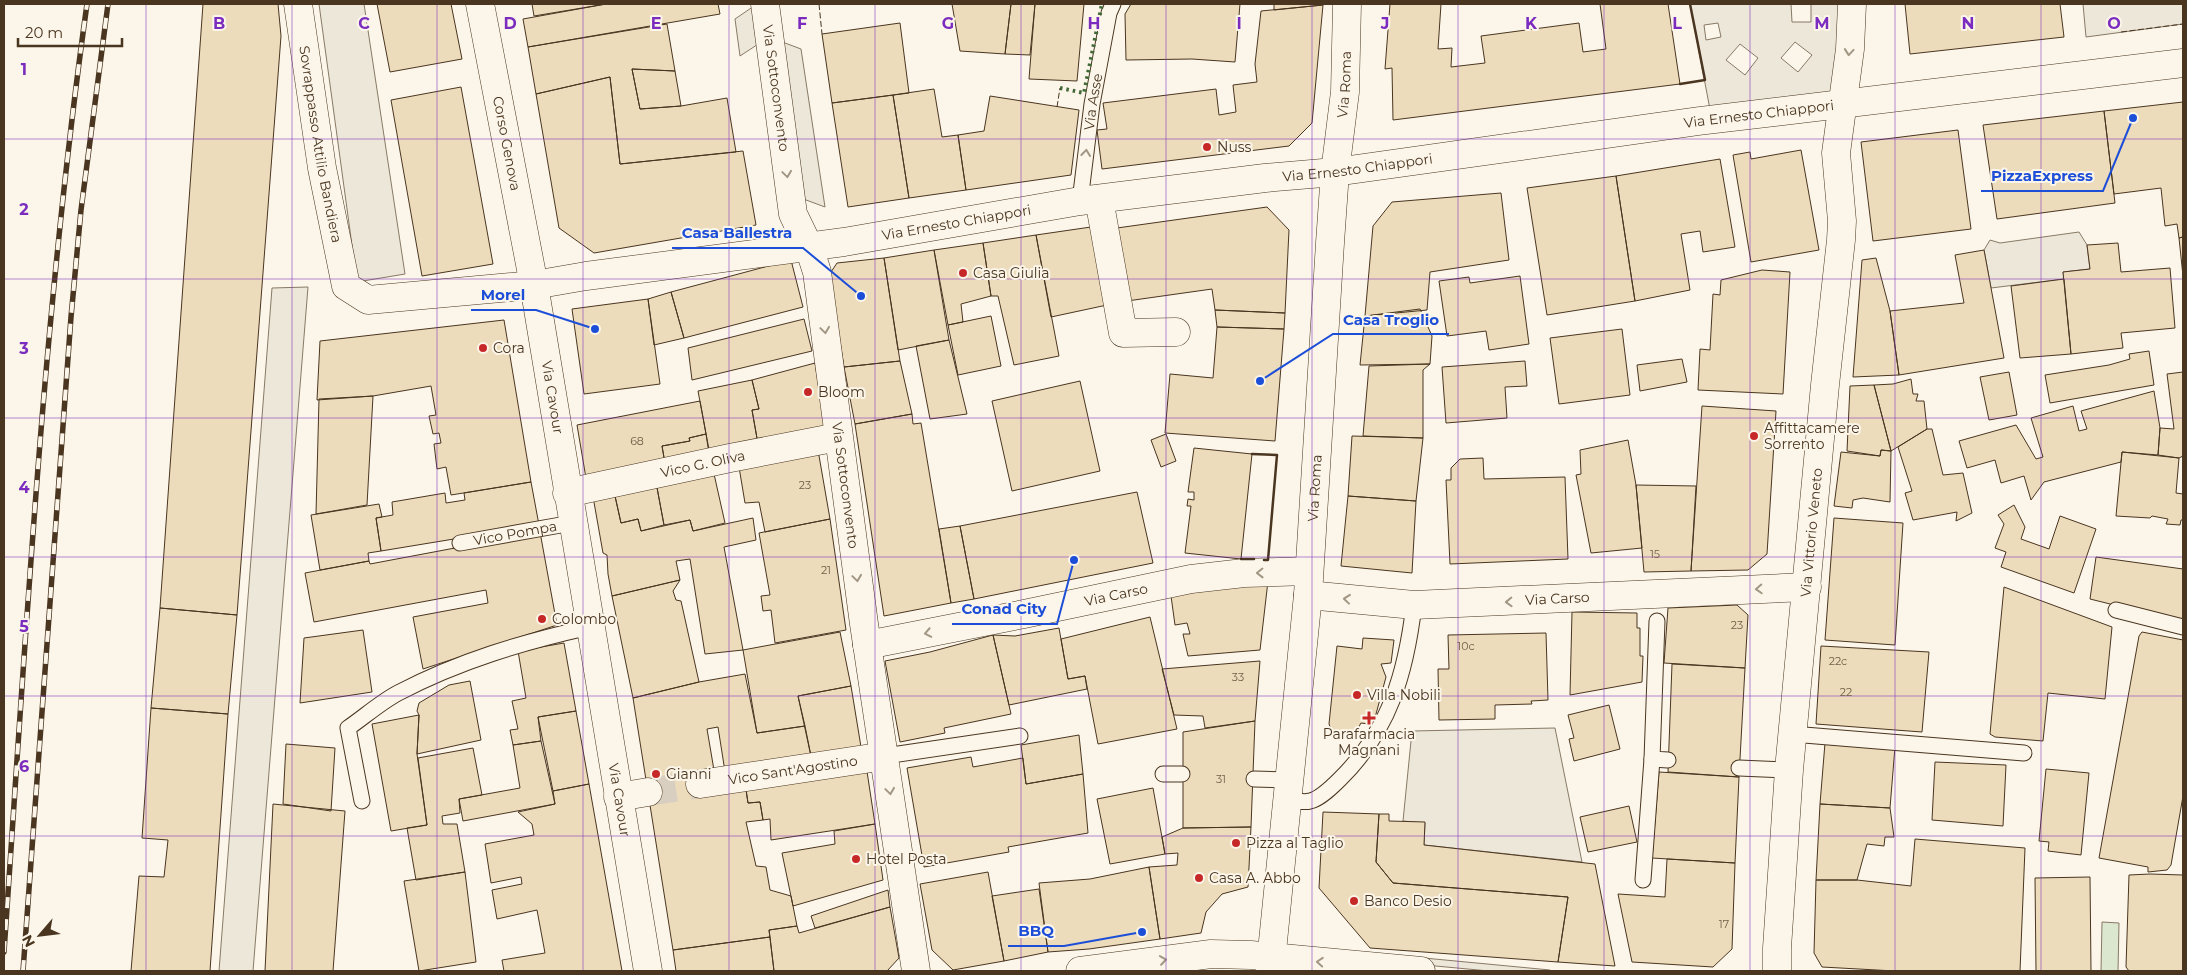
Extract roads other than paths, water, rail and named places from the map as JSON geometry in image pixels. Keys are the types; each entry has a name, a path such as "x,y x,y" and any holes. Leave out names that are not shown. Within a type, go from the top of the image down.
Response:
{"street":[{"name":"Sovrappasso Attilio Bandiera","path":"298,4 322,168 346,286"},
{"name":"Corso Genova","path":"480,4 534,285"},
{"name":"Via Sottoconvento","path":"765,4 793,214 809,247 817,272 867,645 916,971"},
{"name":"Via Roma","path":"1271,964 1308,583 1335,172 1345,98 1347,4"},
{"name":"Via Vittorio Veneto","path":"1777,971 1792,734 1825,385 1841,240 1842,221 1836,153 1850,49 1852,4"},
{"name":"Via Ernesto Chiappori","path":"346,286 368,300 534,285 586,276 809,247 1090,200 1265,178 1335,172 1699,121 2183,63"},
{"name":"Via Asse","path":"1090,200 1123,333 1176,332"},
{"name":"Via Cavour","path":"534,285 572,523 648,971"},
{"name":"Vico G. Oliva","path":"567,492 838,437"},
{"name":"Via Carso","path":"867,645 1191,579 1244,573 1308,583 1414,606 1807,587"},
{"name":"Vico Sant'Agostino","path":"700,784 885,756"},
{"path":"618,797 648,792"},
{"path":"1080,971 1211,954 1271,964 1421,971"}],"lane":[{"name":"Via Asse","path":"1090,200 1095,83 1109,13 1113,4"},
{"name":"Vico Pompa","path":"460,543 572,523"},
{"path":"1254,779 1287,790 1310,801 1330,788 1370,745 1383,724 1400,679 1409,646 1414,606"},
{"path":"2116,610 2183,627"},
{"path":"1643,880 1652,758 1657,620"},
{"path":"362,800 348,728 397,694 468,661 528,641 590,627"},
{"path":"1792,734 2024,753"},
{"path":"885,756 1020,736"},
{"path":"1652,758 1668,760"},
{"path":"1740,768 1789,770"},
{"path":"1163,774 1182,774"}],"tunnel":[{"path":"648,792 700,784"}],"railway":[{"path":"4,952 28,596 47,358 72,122 87,4"},
{"path":"23,971 71,317 81,210 108,4"}],"place":[{"name":"PizzaExpress","path":"2133,118"},
{"name":"Nuss","path":"1207,147"},
{"name":"Casa Giulia","path":"963,273"},
{"name":"Casa Ballestra","path":"861,296"},
{"name":"Morel","path":"595,329"},
{"name":"Cora","path":"483,348"},
{"name":"Casa Troglio","path":"1260,381"},
{"name":"Bloom","path":"808,392"},
{"name":"Affittacamere Sorrento","path":"1754,436"},
{"name":"Conad City","path":"1074,560"},
{"name":"Colombo","path":"542,619"},
{"name":"Villa Nobili","path":"1357,695"},
{"name":"Parafarmacia Magnani","path":"1369,718"},
{"name":"Gianni","path":"656,774"},
{"name":"Pizza al Taglio","path":"1236,843"},
{"name":"Hotel Posta","path":"856,859"},
{"name":"Casa A. Abbo","path":"1199,878"},
{"name":"Banco Desio","path":"1354,901"},
{"name":"BBQ","path":"1142,932"}]}
